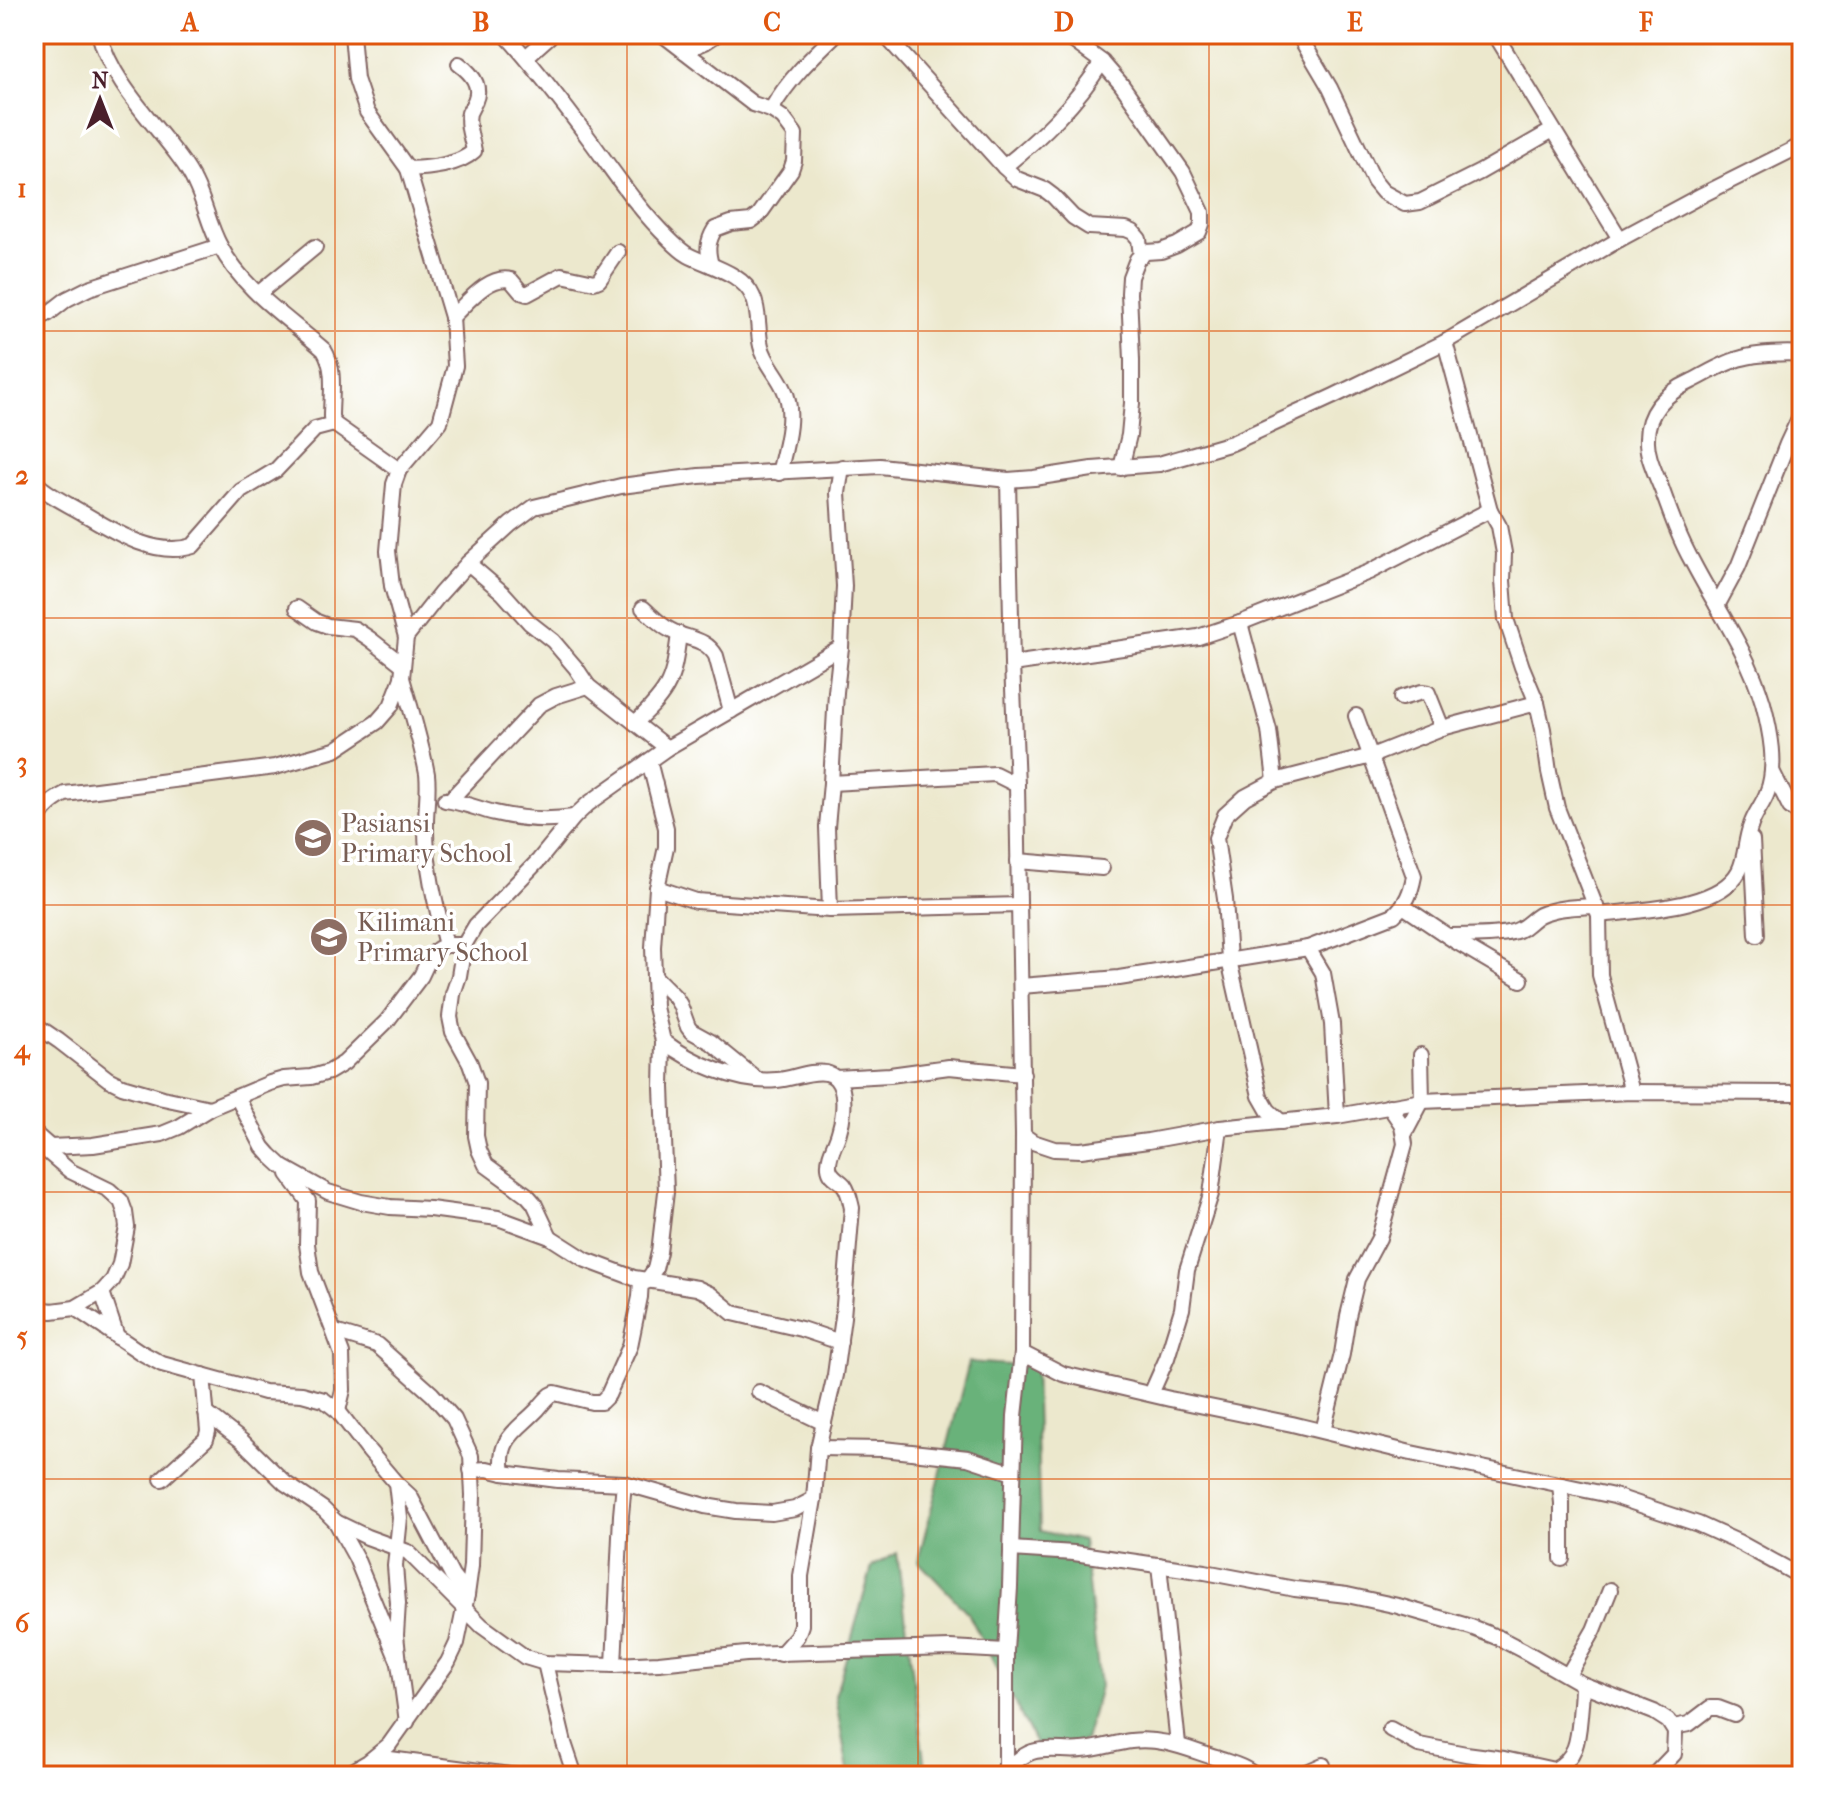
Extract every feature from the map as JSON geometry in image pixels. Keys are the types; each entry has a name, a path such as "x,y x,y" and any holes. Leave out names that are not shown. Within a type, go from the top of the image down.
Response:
{"street":[{"path":"99,34 133,101 195,181 220,246 244,280 324,350 332,369 331,417 334,424 399,470"},
{"path":"34,828 44,808 65,794 275,767 335,750 377,722 391,706 402,672 406,637 392,586 388,551 394,484 399,470 440,422 455,366 452,317 408,169 367,112 356,79 352,34"},
{"path":"505,34 526,57 645,214 684,254 742,283 753,296 761,345 768,364 786,392 789,414 779,473"},
{"path":"526,57 552,34"},
{"path":"662,34 753,104 783,118 795,134 791,170 767,206 755,219 715,229 708,244 711,265"},
{"path":"684,51 717,34"},
{"path":"771,110 781,93 836,34"},
{"path":"884,34 1017,179 1045,190 1073,217 1089,227 1133,232 1139,239 1141,256"},
{"path":"1064,34 1102,62 1139,109 1183,172 1202,212 1199,232 1177,245 1146,252 1137,259 1130,277 1132,403 1121,468"},
{"path":"1298,34 1330,88 1374,181 1383,192 1405,204 1420,202 1553,130"},
{"path":"1498,35 1620,239"},
{"path":"1004,167 1066,111 1102,62"},
{"path":"408,169 451,163 465,159 474,151 469,113 477,96 476,84 470,72 459,64"},
{"path":"406,637 468,563 534,507 621,486 699,476 842,467 907,468 1008,480 1159,464 1232,443 1445,342 1620,239 1802,145"},
{"path":"34,320 89,288 220,246"},
{"path":"258,294 315,247"},
{"path":"452,317 486,286 503,278 511,280 521,292 527,294 562,275 594,282 599,280 618,252"},
{"path":"1445,342 1490,510 1499,526 1504,553 1506,619 1537,703 1557,808 1598,911 1600,975 1632,1092"},
{"path":"1448,936 1511,933 1552,911 1598,911 1682,904 1714,895 1729,885 1739,870 1751,824 1768,792 1772,771 1763,705 1738,643 1691,561 1667,505 1647,439 1655,409 1663,398 1677,388 1742,358 1802,354"},
{"path":"1717,606 1738,567 1802,412"},
{"path":"34,481 111,530 146,545 187,548 193,546 241,491 276,470 315,429 334,424"},
{"path":"830,910 827,827 844,586 838,493 842,467"},
{"path":"1003,1774 1015,1416 1022,1353 1023,1135 1008,480"},
{"path":"1012,664 1198,637 1369,572 1490,510"},
{"path":"468,563 553,641 588,686 667,748"},
{"path":"297,608 328,626 355,629 370,639 402,672 427,776 429,796 425,823 428,861 446,945"},
{"path":"643,608 666,628 700,640 713,650 731,711"},
{"path":"1240,623 1269,730 1275,781"},
{"path":"635,723 661,697 670,681 675,669 679,634"},
{"path":"550,1237 534,1203 486,1165 479,1150 476,1136 477,1083 453,1032 450,1017 464,945 476,925 588,804 667,748 841,647"},
{"path":"450,800 539,705 588,686"},
{"path":"1401,698 1428,693 1442,728"},
{"path":"1281,1122 1268,1110 1260,1096 1229,960 1225,899 1216,838 1225,815 1245,797 1275,781 1371,756 1442,728 1537,703"},
{"path":"1021,986 1119,978 1308,948 1394,915 1411,893 1414,876 1356,716"},
{"path":"503,1473 501,1457 512,1432 551,1395 555,1393 601,1402 608,1395 630,1346 644,1281 655,1269 659,1252 666,1192 663,1041 655,1007 653,947 657,888 666,847 666,828 649,761"},
{"path":"1772,771 1790,807 1802,816"},
{"path":"831,783 995,774 1017,785"},
{"path":"429,796 497,814 550,819 574,817"},
{"path":"1751,824 1757,935"},
{"path":"1018,861 1102,868"},
{"path":"657,888 696,901 830,910 1019,905"},
{"path":"1403,906 1521,980"},
{"path":"43,1150 162,1134 210,1108 284,1079 329,1072 344,1063 387,1021 438,949 446,945 464,945"},
{"path":"1308,948 1323,973 1332,1024 1337,1116"},
{"path":"656,978 675,997 691,1031 711,1042 756,1080"},
{"path":"34,1024 122,1086 210,1108"},
{"path":"663,1041 689,1058 724,1073 756,1080 775,1081 816,1073 827,1073 836,1078 890,1075 949,1067 1023,1074"},
{"path":"1405,1133 1422,1101 1421,1055"},
{"path":"781,1654 797,1636 801,1625 801,1576 814,1499 818,1448 840,1342 852,1208 849,1194 831,1174 829,1166 843,1112 842,1090 836,1078"},
{"path":"1023,1135 1054,1149 1081,1150 1220,1128 1337,1116 1422,1101 1632,1092 1797,1093"},
{"path":"237,1097 263,1147 283,1167 308,1201 307,1244 311,1272 342,1354 343,1390 338,1411"},
{"path":"1323,1431 1357,1279 1379,1238 1405,1144 1402,1125 1389,1106"},
{"path":"1151,1394 1167,1358 1182,1309 1187,1270 1211,1194 1220,1128"},
{"path":"34,1133 43,1150 70,1171 109,1190 121,1201 127,1227 120,1264 113,1280 102,1292 75,1308 52,1311 34,1308"},
{"path":"283,1167 328,1192 361,1202 498,1218 550,1237 586,1260 644,1281 697,1288 710,1294 733,1313 840,1342"},
{"path":"102,1292 117,1337"},
{"path":"75,1308 162,1364 264,1392 302,1394 324,1400 338,1411 410,1496 465,1602 482,1626 525,1657 545,1663 614,1665 733,1655 950,1648 1006,1651"},
{"path":"335,1332 377,1345 432,1394 454,1419 471,1456 473,1524 465,1602 457,1643 448,1662 389,1745 344,1776"},
{"path":"1022,1353 1063,1374 1614,1496 1698,1524 1802,1577"},
{"path":"162,1479 206,1439 203,1375"},
{"path":"759,1392 824,1423"},
{"path":"206,1413 242,1441 285,1483 323,1509 336,1522 356,1558 399,1663"},
{"path":"818,1448 883,1449 968,1458 1013,1473"},
{"path":"471,1470 487,1469 558,1480 624,1483 705,1506 736,1511 772,1513 795,1509 814,1499"},
{"path":"396,1483 400,1518 395,1566 398,1603 396,1635 407,1722"},
{"path":"614,1665 624,1483"},
{"path":"1560,1485 1562,1559"},
{"path":"336,1522 408,1552 465,1602"},
{"path":"1011,1549 1074,1553 1347,1595 1471,1627 1499,1638 1582,1684 1654,1712 1673,1727 1674,1754 1653,1776"},
{"path":"1159,1565 1178,1744"},
{"path":"1568,1675 1594,1630 1610,1590"},
{"path":"545,1663 575,1776"},
{"path":"1554,1770 1564,1765 1579,1737 1582,1684"},
{"path":"1673,1727 1689,1724 1710,1708 1734,1714"},
{"path":"1390,1729 1419,1745 1589,1776"},
{"path":"1003,1774 1035,1751 1081,1750 1133,1740 1154,1740 1178,1744 1239,1766 1255,1776"},
{"path":"375,1757 517,1776"},
{"path":"1298,1776 1323,1765"}],"green space":[{"path":"969,1362 1035,1367 1040,1531 1083,1541 1100,1687 1085,1740 1039,1750 968,1613 918,1561"},
{"path":"897,1553 926,1776 849,1776 835,1696 872,1567"}],"place":[{"name":"Pasiansi Primary School","path":"313,838"},
{"name":"Kilimani Primary School","path":"329,937"}]}
